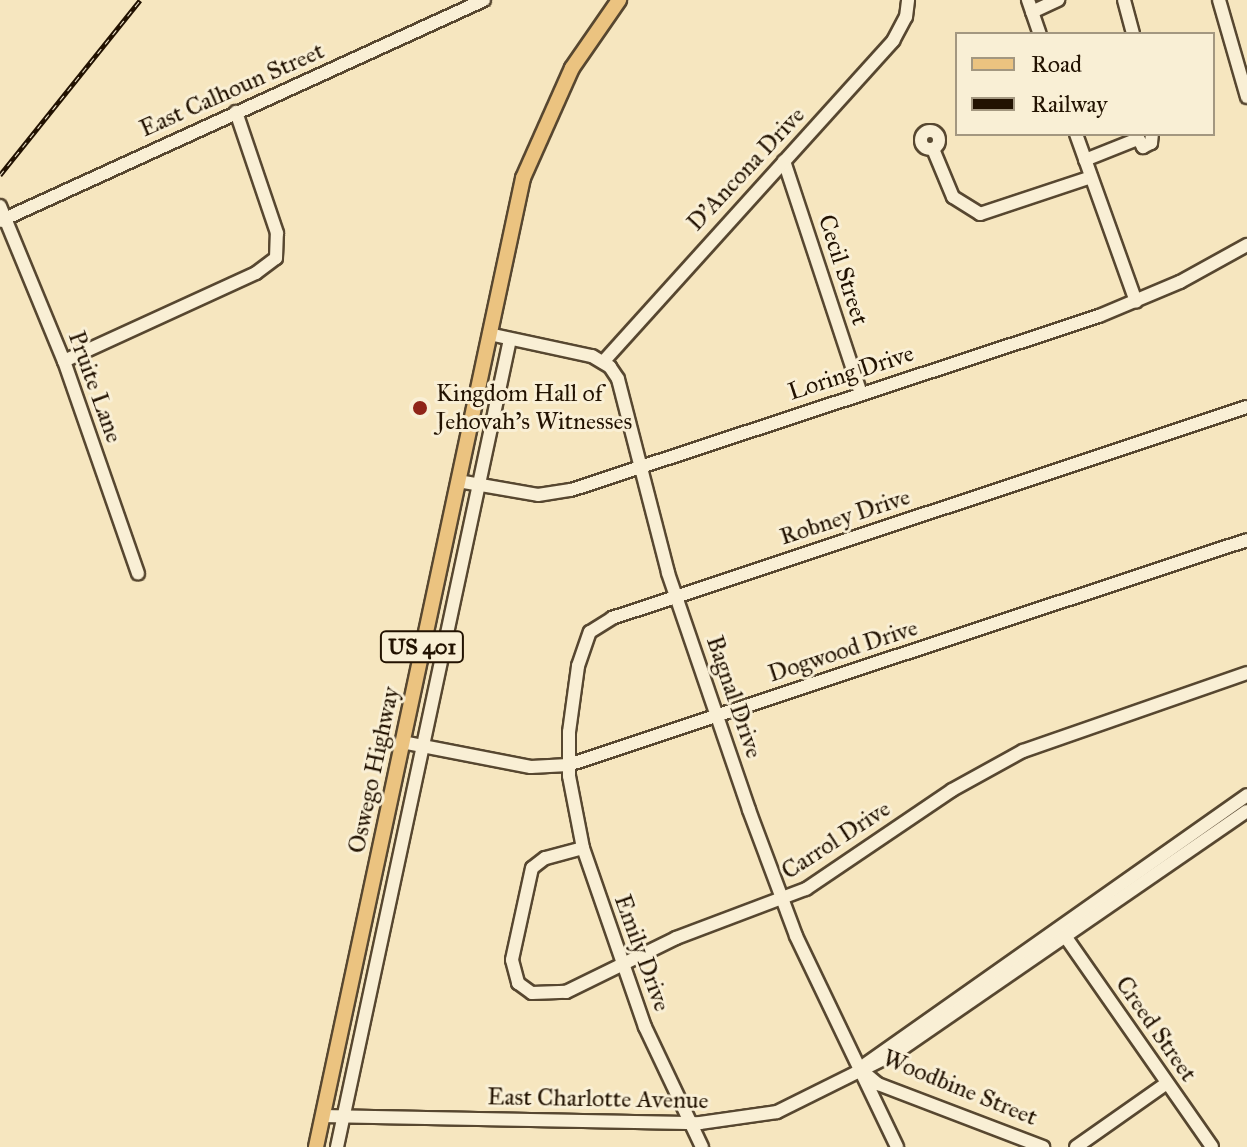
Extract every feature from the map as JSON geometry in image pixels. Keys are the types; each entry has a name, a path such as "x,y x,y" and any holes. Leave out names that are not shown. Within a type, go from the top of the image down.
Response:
{"main road":[{"name":"Oswego Highway","path":"316,1147 489,334 532,148 572,68 619,0"}],"street":[{"name":"East Calhoun Street","path":"2,215 484,0"},
{"name":"D'Ancona Drive","path":"603,362 893,41 906,17 908,0"},
{"path":"1039,32 1030,6 1058,0"},
{"path":"1124,0 1132,32"},
{"path":"1219,0 1247,97"},
{"path":"64,361 256,273 276,258 277,233 236,112"},
{"path":"1077,136 1136,302"},
{"path":"1085,160 1136,137 1146,146 1151,136"},
{"path":"933,149 953,197 980,214 1091,177"},
{"name":"Cecil Street","path":"784,161 861,394"},
{"name":"Pruite Lane","path":"2,215 64,361 138,573"},
{"name":"Loring Drive","path":"458,481 553,494 1136,302 1247,245"},
{"path":"489,334 603,362"},
{"name":"Oswego Highway","path":"337,1147 510,339"},
{"name":"Bagnal Drive","path":"603,362 621,387 676,597 782,899 897,1147"},
{"name":"Robney Drive","path":"568,765 572,699 587,637 603,622 1247,407"},
{"name":"Dogwood Drive","path":"402,742 531,767 568,765 1247,540"},
{"name":"Carrol Drive","path":"583,848 545,858 532,868 515,941 514,974 526,991 552,996 806,889 1002,761 1247,673"},
{"name":"Emily Drive","path":"568,765 583,848 621,965 702,1147"},
{"name":"East Charlotte Avenue","path":"861,1069 892,1041 1247,795"},
{"name":"East Charlotte Avenue","path":"322,1116 691,1123 777,1112 896,1053 1247,811"},
{"name":"Creed Street","path":"1065,936 1212,1147"},
{"name":"Woodbine Street","path":"861,1069 878,1084 1043,1147"},
{"path":"1076,1147 1167,1083"}],"railway":[{"path":"0,175 140,0"}],"place":[{"name":"Kingdom Hall of Jehovah’s Witnesses","path":"420,408"}]}
